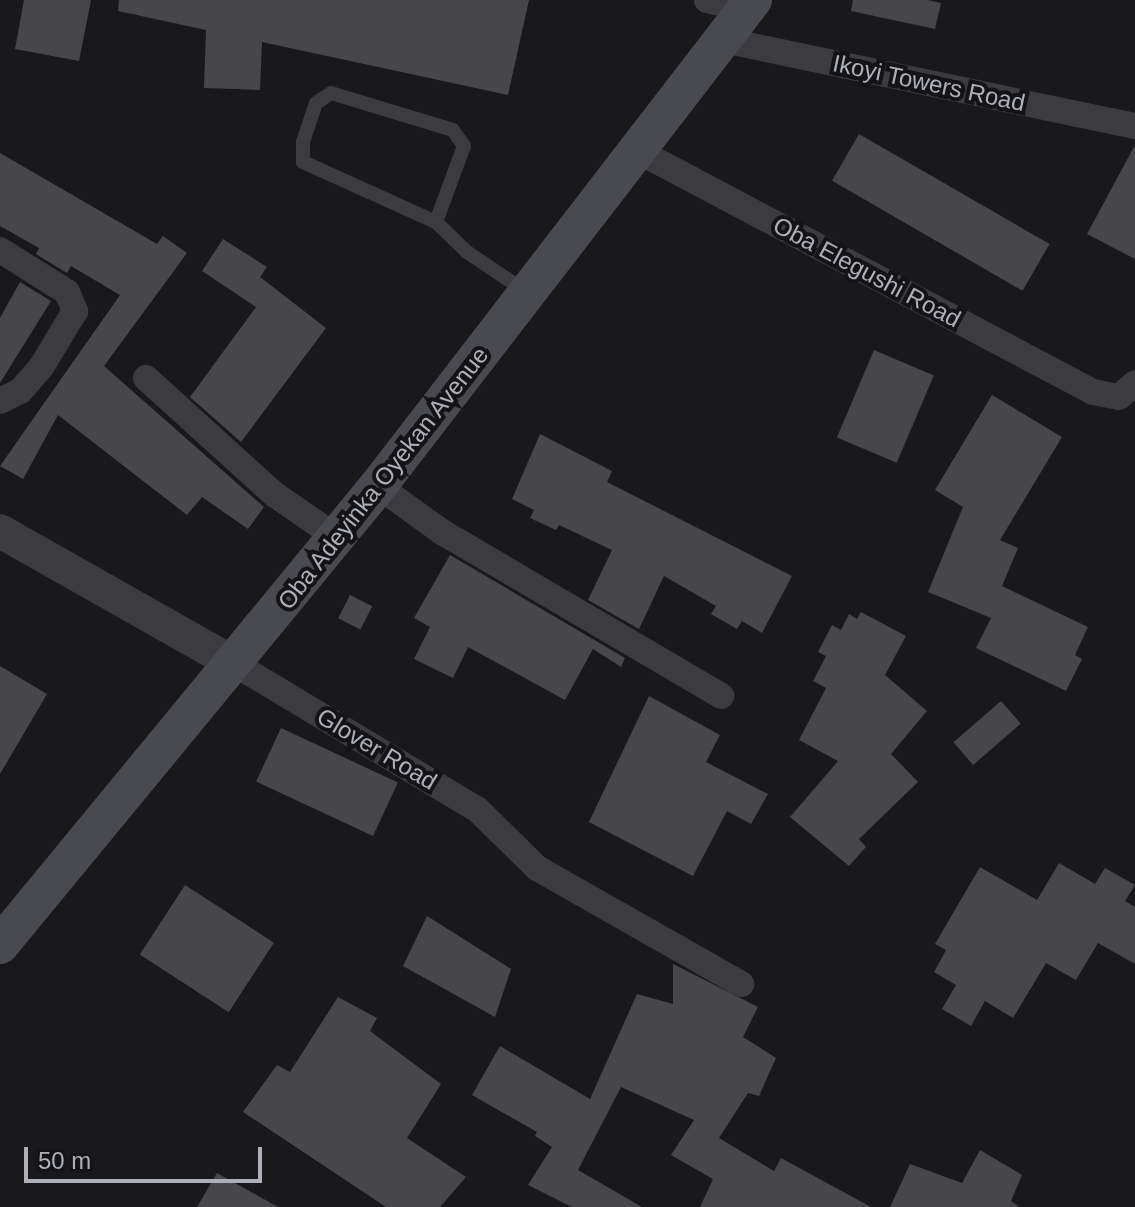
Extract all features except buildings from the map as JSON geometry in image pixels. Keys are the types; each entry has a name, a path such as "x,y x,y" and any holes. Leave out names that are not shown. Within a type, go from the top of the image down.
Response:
{"main road":[{"name":"Oba Adeyinka Oyekan Avenue","path":"0,945 235,664 378,486 640,152 750,4"}],"street":[{"path":"707,0 750,4"},
{"name":"Ikoyi Towers Road","path":"723,40 1135,126"},
{"name":"Oba Elegushi Road","path":"640,152 1093,392 1119,397 1135,383"},
{"path":"0,250 67,292 75,311 42,366 20,391 0,401"},
{"path":"146,378 274,494 336,537"},
{"path":"378,486 442,532 721,696"},
{"name":"Glover Road","path":"0,531 235,664 478,810 502,839 537,868 741,984"}],"lane":[{"path":"436,222 464,146 453,130 331,93 316,103 303,142 303,162 436,222 467,252 529,293"}]}
